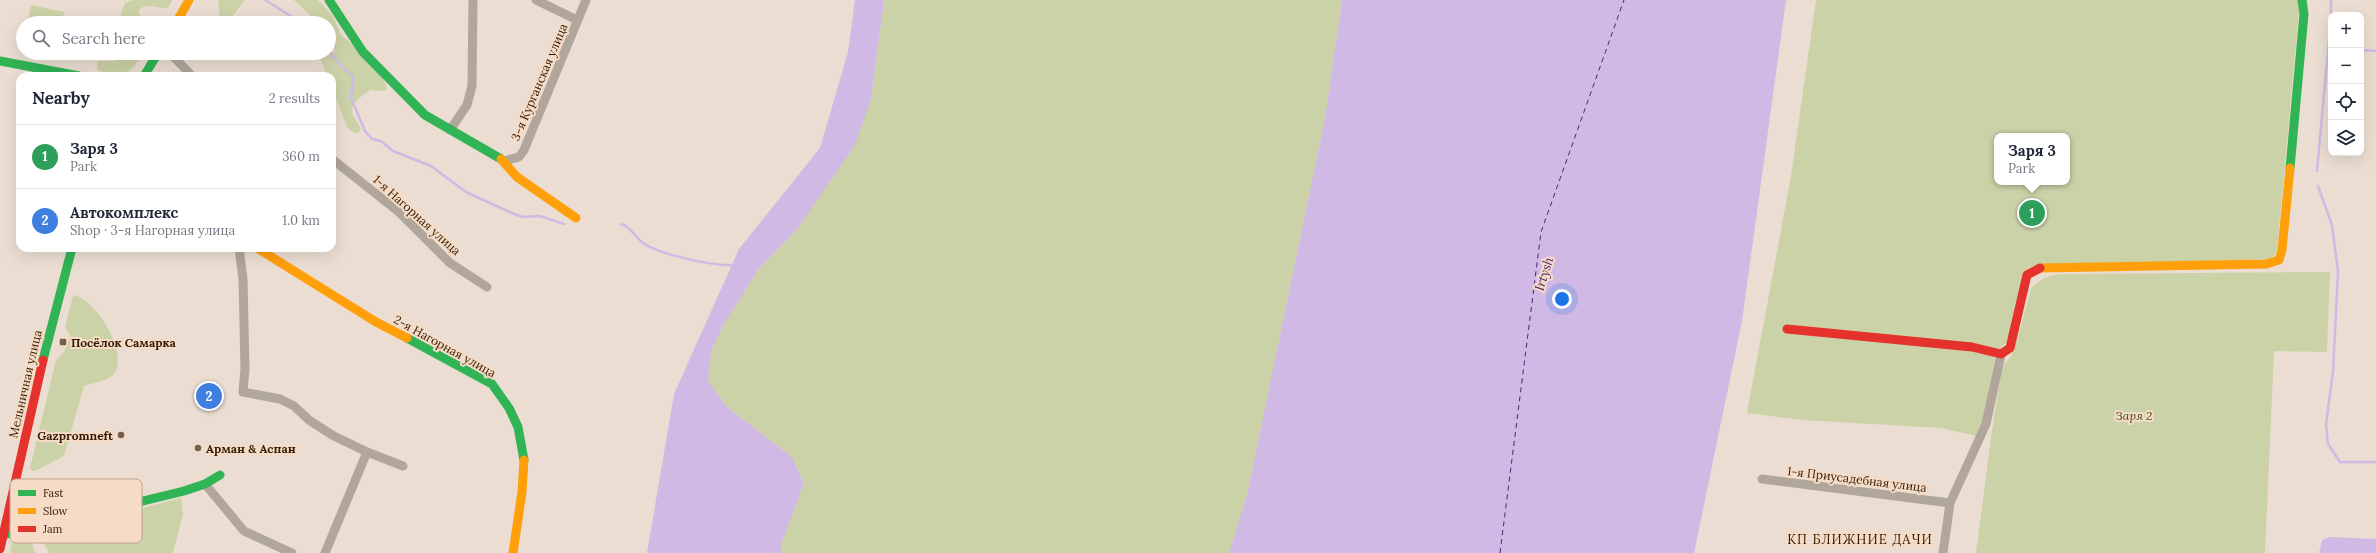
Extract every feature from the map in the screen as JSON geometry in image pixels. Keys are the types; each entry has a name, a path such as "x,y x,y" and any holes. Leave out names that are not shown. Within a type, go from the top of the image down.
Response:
{"street":[{"path":"180,16 189,0"},
{"path":"329,0 346,29 368,57 425,115 504,161 517,177 576,218"},
{"path":"450,130 467,105 472,86 473,0"},
{"path":"536,0 577,20"},
{"name":"3-я Курганская улица","path":"504,161 519,157 524,150 586,0"},
{"path":"1787,329 1923,342 1972,348 2000,354 2010,348 2027,276 2038,268 2266,264 2279,260 2282,250 2290,176 2304,14 2302,0"},
{"path":"146,72 154,60"},
{"path":"177,60 188,72"},
{"path":"0,61 59,72"},
{"name":"1-я Нагорная улица","path":"336,162 399,212 450,263 487,287"},
{"name":"Мельничная улица","path":"15,479 34,394 71,252"},
{"path":"239,252 244,279 245,369 243,392 280,399 294,406 309,420 332,435 367,452 403,466"},
{"name":"2-я Нагорная улица","path":"263,252 376,322 492,384 501,394 519,431 524,455 513,553"},
{"path":"1944,553 1950,503 1986,424 2000,354"},
{"path":"326,553 367,452"},
{"path":"142,502 184,492 205,484 220,474"},
{"name":"1-я Приусадебная улица","path":"1762,479 1950,503"},
{"path":"205,484 244,531 292,553"},
{"name":"Мельничная улица","path":"0,549 10,503"},
{"path":"3,535 10,533"}],"green space":[{"path":"133,0 172,0 168,8 149,6 142,7 139,9 139,14 142,16 121,16 125,3"},
{"path":"219,0 245,0 232,16 220,16"},
{"path":"294,0 317,0 333,16 311,16"},
{"path":"884,0 1342,0 1325,118 1247,496 1229,553 781,553 782,542 804,482 792,457 727,407 708,381 711,351 724,324 758,270 798,228 871,99"},
{"path":"1816,0 2300,0 2277,250 2273,257 2266,259 2029,267 2009,341 1996,351 1981,430 1977,436 1941,428 1802,420 1747,413 1791,176"},
{"path":"31,5 64,12 63,16 29,16"},
{"path":"336,23 341,35 358,48 383,79 387,88 385,91 371,90 358,100 353,107 353,115 361,129 358,133 352,132 347,127 336,98 336,72 325,72 321,61 336,60"},
{"path":"139,60 127,72 105,72 97,70 97,61"},
{"name":"Заря 2","path":"2330,272 2327,352 2274,351 2265,553 1976,553 2002,367 2011,356 2016,344 2031,289 2044,278 2061,274"},
{"path":"73,295 82,298 91,306 108,328 114,341 117,354 117,366 113,375 110,377 84,386 64,456 35,471 32,471 30,468 56,360 65,351 70,336 65,327"},
{"path":"181,498 183,514 173,553 49,553 44,543 142,543 142,508"},
{"path":"12,543 32,543 35,553 10,553"}],"water":[{"path":"855,0 884,0 871,99 855,145 798,228 758,270 724,324 711,351 708,381 727,407 792,457 804,483 782,542 781,553 647,553 674,394 739,249 820,148 848,52"},
{"name":"Irtysh","path":"1342,0 1786,0 1742,321 1694,553 1229,553 1247,495 1325,118"},
{"path":"2330,537 2376,539 2376,553 2319,553 2322,540"}],"waterway":[{"path":"265,0 291,16"},
{"path":"2331,0 2331,12"},
{"path":"2317,171 2328,48"},
{"path":"2364,50 2376,51"},
{"path":"336,60 353,76 351,98 365,131 372,139 381,141 393,151 431,166 466,192 514,214 523,217 540,216 564,224"},
{"path":"2318,186 2332,225 2338,272 2333,371 2326,425 2328,444 2340,462 2376,462"},
{"path":"621,224 627,227 639,240 659,251 712,264 732,265"}],"ferry route":[{"path":"1500,553 1541,232 1624,0"}],"traffic: fast":[{"path":"329,0 363,52 425,115 501,159"},
{"path":"2290,168 2304,14 2302,0"},
{"path":"146,72 154,60"},
{"path":"0,61 58,72"},
{"path":"43,360 71,252"},
{"path":"407,338 492,384 509,408 518,427 524,460"},
{"path":"142,501 184,491 205,484 220,475"},
{"path":"3,535 10,533"}],"traffic: slow":[{"path":"180,16 189,0"},
{"path":"501,159 517,177 576,218"},
{"path":"2040,268 2266,264 2279,260 2282,250 2290,168"},
{"path":"263,252 376,322 407,338"},
{"path":"513,553 522,492 524,460"}],"traffic: jam":[{"path":"1787,329 1972,347 2001,354 2010,348 2027,275 2040,268"},
{"path":"16,479 43,360"},
{"path":"0,549 10,505"}],"place":[{"name":"Заря 3","path":"2032,213"},
{"name":"Посёлок Самарка","path":"63,342"},
{"name":"Автокомплекс","path":"209,396"},
{"name":"Gazpromneft","path":"121,435"},
{"name":"Арман & Аспан","path":"198,448"}],"district":[{"name":"КП БЛИЖНИЕ ДАЧИ","path":"1860,539"}]}
